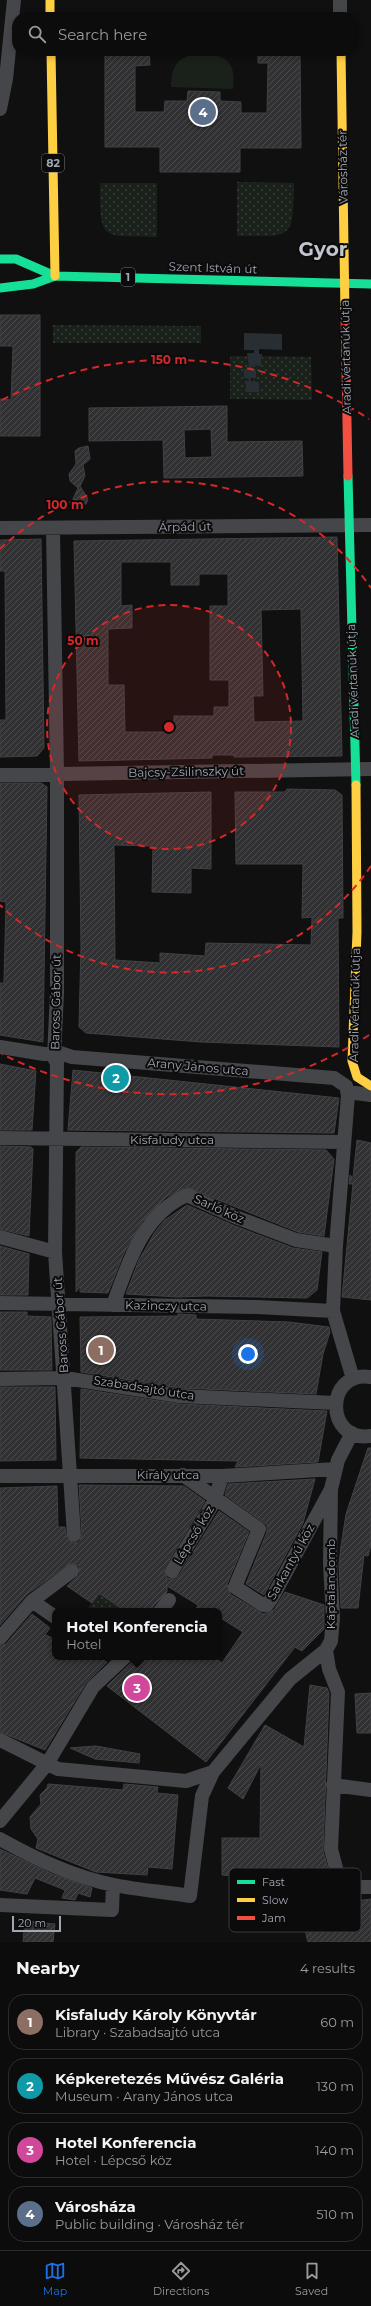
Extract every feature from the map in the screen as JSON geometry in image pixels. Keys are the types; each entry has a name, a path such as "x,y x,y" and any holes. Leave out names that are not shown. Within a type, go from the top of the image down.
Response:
{"street":[{"path":"0,109 5,52 14,0"},
{"path":"50,0 50,12"},
{"path":"340,0 340,12"},
{"name":"82","path":"51,56 55,276"},
{"name":"Városház tér","path":"341,56 345,283"},
{"name":"Szent István út","path":"0,259 16,259 55,276"},
{"name":"Szent István út","path":"0,288 33,284 55,276 371,284"},
{"name":"Aradi vértanúk útja","path":"345,283 349,525 356,770 357,928 352,1061 358,1077 371,1086"},
{"name":"Árpád út","path":"0,528 371,525"},
{"name":"Baross Gábor út","path":"53,528 57,773 56,1054 54,1058 57,1063 55,1252 71,1475"},
{"name":"Bajcsy-Zsilinszky út","path":"0,775 371,769"},
{"name":"Arany János utca","path":"0,1047 56,1054 334,1078 347,1089 371,1095"},
{"path":"347,1089 332,1311 353,1379"},
{"name":"Kisfaludy utca","path":"0,1138 344,1142"},
{"name":"Sarló köz","path":"113,1305 132,1252 153,1220 178,1198 187,1195 238,1218 296,1240 336,1246"},
{"path":"0,1237 55,1252"},
{"name":"Kazinczy utca","path":"0,1303 332,1311"},
{"path":"371,1377 353,1379 341,1389 335,1403 336,1414 340,1423 352,1433 371,1436"},
{"name":"Szabadsajtó utca","path":"0,1379 65,1378 179,1396 335,1403"},
{"name":"Káptalandomb","path":"326,1650 331,1641 333,1618 330,1563 331,1489 335,1469 352,1433"},
{"name":"Király utca","path":"1,1476 222,1476 335,1469"},
{"path":"71,1475 74,1535"},
{"path":"183,1476 216,1498"},
{"name":"Lépcső köz","path":"172,1571 216,1498 222,1476"},
{"name":"Sarkantyú köz","path":"216,1498 259,1529 234,1587 262,1605 267,1605 331,1489"},
{"path":"0,1638 32,1601 72,1571"},
{"path":"32,1601 52,1616"},
{"path":"0,1839 32,1857 60,1869 113,1885 190,1896 202,1796 213,1772 290,1679 326,1650 330,1669 338,1692 331,1849 336,1868"},
{"path":"0,1821 47,1764 93,1687 122,1660"},
{"path":"0,1740 58,1769 186,1781 213,1772"},
{"path":"333,1785 371,1790"},
{"path":"0,1905 112,1910 113,1885"},
{"path":"361,1888 371,1888"}],"shaded area":[{"path":"187,56 218,56 224,58 231,66 233,72 233,89 171,87 173,72 178,62"},
{"path":"237,182 294,183 293,216 286,231 279,235 237,236"},
{"path":"100,183 157,183 157,237 114,235 107,231 103,225 101,216"},
{"path":"53,325 201,326 201,343 53,343"},
{"path":"244,333 282,334 282,350 259,349 259,354 262,354 261,366 252,365 253,369 256,369 256,378 251,378 251,381 259,382 259,392 246,392 246,381 249,381 249,379 244,378 244,369 249,369 247,353 254,353 254,350 244,350"},
{"path":"230,356 247,356 249,369 244,369 244,378 249,379 249,381 246,381 246,392 258,392 252,382 252,365 261,365 262,356 311,357 312,400 230,399"},
{"path":"99,1593 121,1608 88,1608"}],"building":[{"path":"105,56 149,56 150,65 135,66 135,112 164,112 165,101 187,101 188,91 220,92 220,101 241,102 241,113 267,113 268,63 258,63 258,56 300,56 301,148 240,148 240,172 160,172 160,147 105,147"},
{"path":"0,315 40,315 40,436 0,436 0,399 11,400 13,346 0,346"},
{"path":"227,406 227,442 302,441 303,476 164,478 163,440 89,441 89,408","holes":["211,429 212,457 185,458 184,430"]},
{"path":"88,446 90,459 83,465 85,476 80,486 88,499 86,504 79,506 75,504 73,499 78,488 70,481 69,474 76,464 75,451 79,448"},
{"path":"337,537 342,756 234,757 234,755 212,755 212,758 79,761 74,541","holes":["121,562 171,562 171,585 199,585 199,574 228,574 228,606 210,606 210,680 229,680 229,707 214,707 214,716 174,716 174,732 125,732 124,685 108,685 108,629 132,628 132,605 121,606","301,609 303,721 254,722 253,696 263,696 261,610"]},
{"path":"41,539 44,748 37,756 0,757 0,720 6,720 5,571 0,571 0,540"},
{"path":"0,783 41,783 47,787 43,1042 0,1035 0,983 4,983 6,902 0,901"},
{"path":"287,789 335,790 342,795 343,918 338,918 339,1047 201,1042 86,1033 79,1027 81,946 79,795 211,792 211,869 191,868 191,893 152,892 153,846 114,845 115,960 160,963 160,953 205,956 206,943 311,945 312,917 302,918 303,864 236,864 235,792 285,792"},
{"path":"0,1064 36,1071 32,1130 0,1130"},
{"path":"73,1070 339,1098 334,1133 68,1130"},
{"path":"357,1140 371,1143 371,1300 342,1297 353,1184 349,1184 350,1175 353,1178"},
{"path":"0,1146 31,1147 33,1149 29,1236 0,1229"},
{"path":"81,1147 326,1150 334,1159 324,1236 298,1232 186,1187 166,1197 142,1222 124,1253 108,1293 80,1292 80,1286 76,1292 76,1152"},
{"path":"187,1205 235,1226 293,1248 322,1252 317,1290 307,1298 206,1296 178,1297 126,1294 139,1260 155,1232 165,1220"},
{"path":"0,1246 29,1254 28,1295 0,1295"},
{"path":"0,1312 27,1312 27,1316 51,1317 52,1370 0,1370"},
{"path":"178,1314 196,1315 196,1319 289,1322 329,1327 330,1332 323,1354 316,1394 180,1388 81,1372 80,1317 178,1316"},
{"path":"0,1387 55,1387 56,1460 0,1461"},
{"path":"81,1389 179,1404 327,1411 318,1462 235,1467 238,1461 80,1458"},
{"path":"368,1448 371,1448 371,1545 368,1556 364,1555 358,1608 341,1608 339,1564 346,1514"},
{"path":"315,1479 303,1523 264,1595 246,1584 267,1532 267,1525 225,1495 228,1484"},
{"path":"79,1485 184,1486 205,1501 165,1567 164,1571 167,1578 172,1579 179,1575 219,1511 249,1532 227,1584 230,1594 263,1614 274,1610 285,1592 324,1605 324,1629 302,1651 295,1647 206,1762 107,1686 131,1663 132,1660 164,1660 164,1663 166,1660 218,1660 222,1663 243,1632 222,1619 222,1608 196,1608 198,1605 167,1586 167,1592 153,1608 121,1608 99,1593 92,1603 67,1586 80,1574 79,1566 71,1563 27,1594 0,1625 0,1488 57,1486 58,1527 65,1527 67,1539 74,1543 79,1542 82,1535"},
{"path":"32,1614 50,1628 45,1635 52,1638 52,1660 103,1660 107,1662 86,1683 45,1750 0,1732 0,1646 6,1644"},
{"path":"310,1685 327,1688 329,1693 323,1851 328,1868 229,1868 229,1876 222,1875 222,1838 260,1838 261,1764 243,1799 228,1788 265,1725 304,1747"},
{"path":"371,1693 371,1733 357,1733 355,1694"},
{"path":"96,1746 140,1754 139,1763 95,1759 70,1748"},
{"path":"48,1784 123,1790 124,1784 158,1787 157,1793 178,1795 172,1869 148,1867 147,1875 96,1872 36,1848 38,1839 31,1829 30,1817 41,1804 40,1795 47,1788"},
{"path":"0,1849 52,1874 92,1888 90,1897 78,1893 75,1900 62,1898 65,1890 35,1878 27,1894 0,1890"},
{"path":"371,1899 371,1942 308,1942 306,1932 361,1932 361,1900"},
{"path":"25,1921 55,1924 53,1942 23,1942"}],"traffic: fast":[{"path":"0,259 16,259 55,276"},
{"path":"0,288 33,284 55,276 371,284"},
{"path":"348,476 356,785"}],"traffic: slow":[{"path":"50,0 50,12"},
{"path":"51,56 55,276"},
{"path":"341,56 345,313"},
{"path":"356,785 357,932 352,1061 357,1077 371,1086"}],"traffic: jam":[{"path":"345,313 348,476"}],"place":[{"name":"Városháza","path":"203,112"},
{"name":"Képkeretezés Művész Galéria","path":"116,1078"},
{"name":"Kisfaludy Károly Könyvtár","path":"101,1350"},
{"name":"Hotel Konferencia","path":"137,1688"}],"district":[{"name":"Gyor","path":"323,249"}]}
